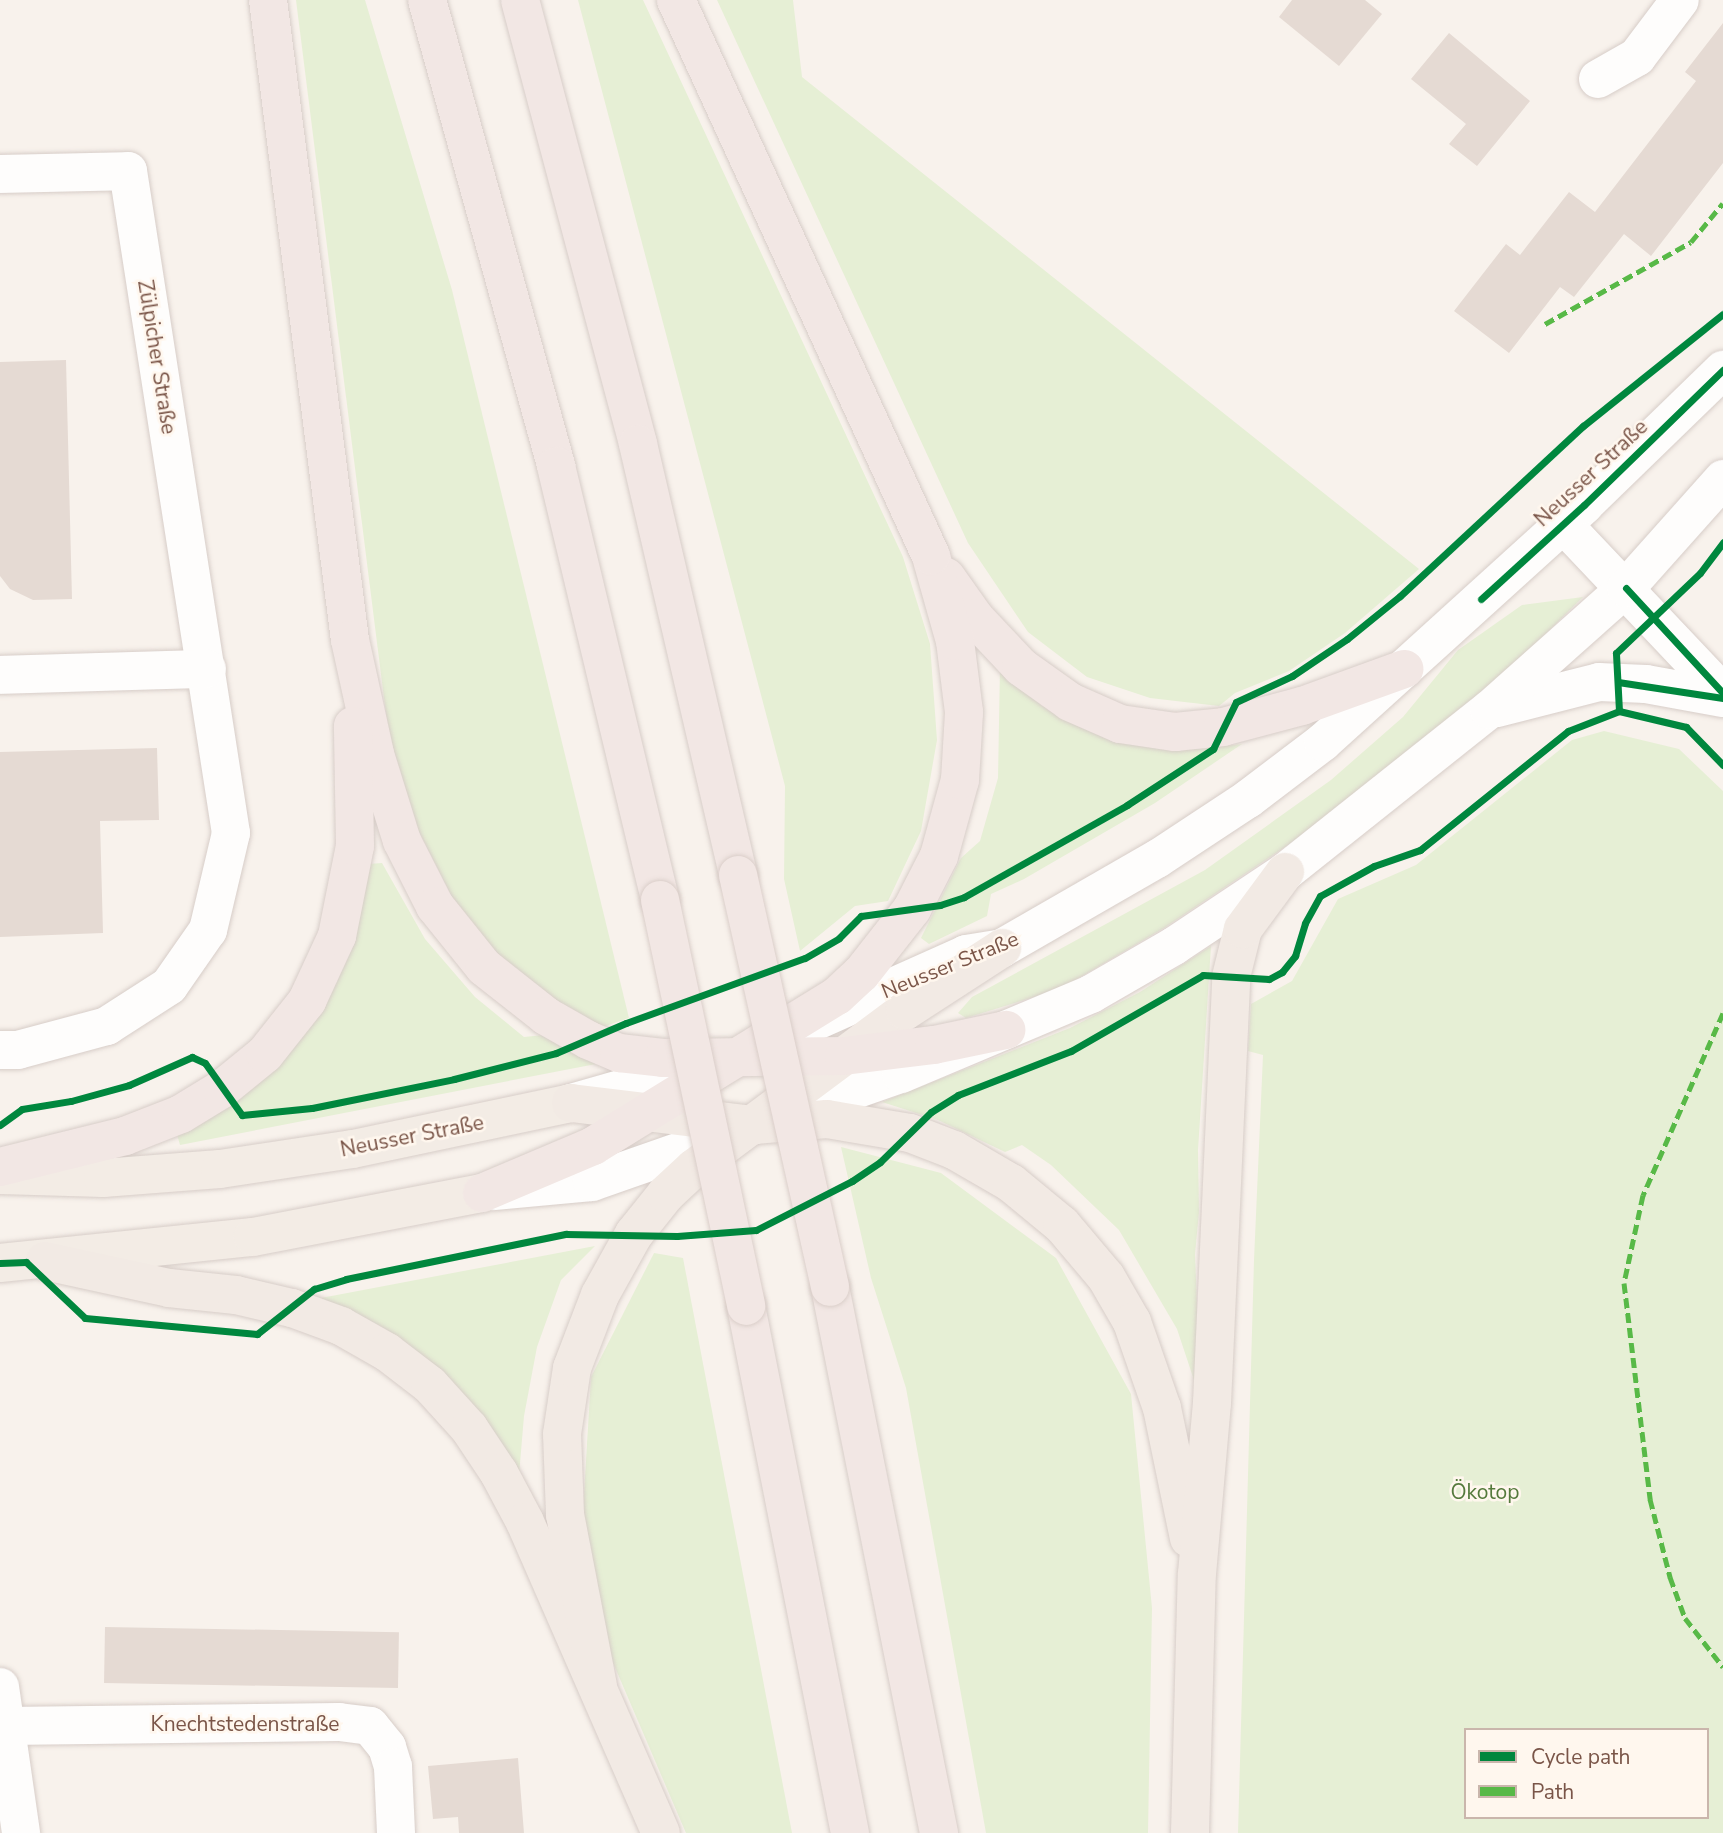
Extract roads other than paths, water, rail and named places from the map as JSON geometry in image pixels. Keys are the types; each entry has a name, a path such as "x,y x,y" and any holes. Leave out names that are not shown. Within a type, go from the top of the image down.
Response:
{"highway":[{"path":"268,0 350,640 375,754 402,841 435,906 484,967 546,1016 619,1053 663,1058 739,1055 844,1056 934,1045 1006,1030"},
{"path":"427,0 556,466 660,900 746,1306 850,1833"},
{"path":"520,0 638,444 738,875 830,1287 939,1833"},
{"path":"482,1193 593,1146 837,996 861,974 912,909 939,856 960,780 964,712 955,641 931,556 676,0"},
{"path":"931,556 975,618 1021,667 1070,702 1120,724 1175,732 1223,727 1302,706 1404,669"},
{"path":"0,1167 125,1136 181,1114 222,1089 265,1054 307,1001 337,936 355,846 350,640"},
{"path":"1190,1833 1197,1574 1212,1403 1231,977 1243,929 1285,872"},
{"path":"598,1685 565,1515 562,1434 572,1368 600,1295 634,1234 666,1194 694,1168 905,1011 1002,948"},
{"path":"571,1103 754,1125 827,1119 910,1133 954,1150 1011,1183 1062,1225 1106,1277 1132,1322 1149,1362 1162,1408 1197,1574"},
{"path":"45,1261 169,1288 236,1295 292,1308 341,1326 387,1352 430,1385 469,1428 499,1473 526,1522 661,1833"}],"main road":[{"path":"1598,79 1637,57 1680,0"},
{"name":"Zülpicher Straße","path":"0,174 128,171 207,669"},
{"name":"Neusser Straße","path":"0,1175 103,1178 220,1169 353,1149 571,1103 739,1055 966,954 1002,948 1157,859 1248,799 1323,742 1563,524 1723,370"},
{"path":"0,1263 45,1261 253,1237 482,1193 592,1182 901,1074 1091,994 1174,946 1285,872 1489,710 1626,588 1723,478"},
{"path":"1563,524 1626,588 1723,695"},
{"path":"0,676 207,669 231,833 208,930 169,986 107,1026 18,1049 0,1050"},
{"path":"1489,710 1599,682 1646,684 1723,695"},
{"path":"0,1687 6,1726 13,1825"},
{"name":"Knechtstedenstraße","path":"6,1726 339,1722 370,1726 387,1747 393,1767 396,1833"}],"park label":[{"name":"Ökotop","path":"1485,1492"}]}
